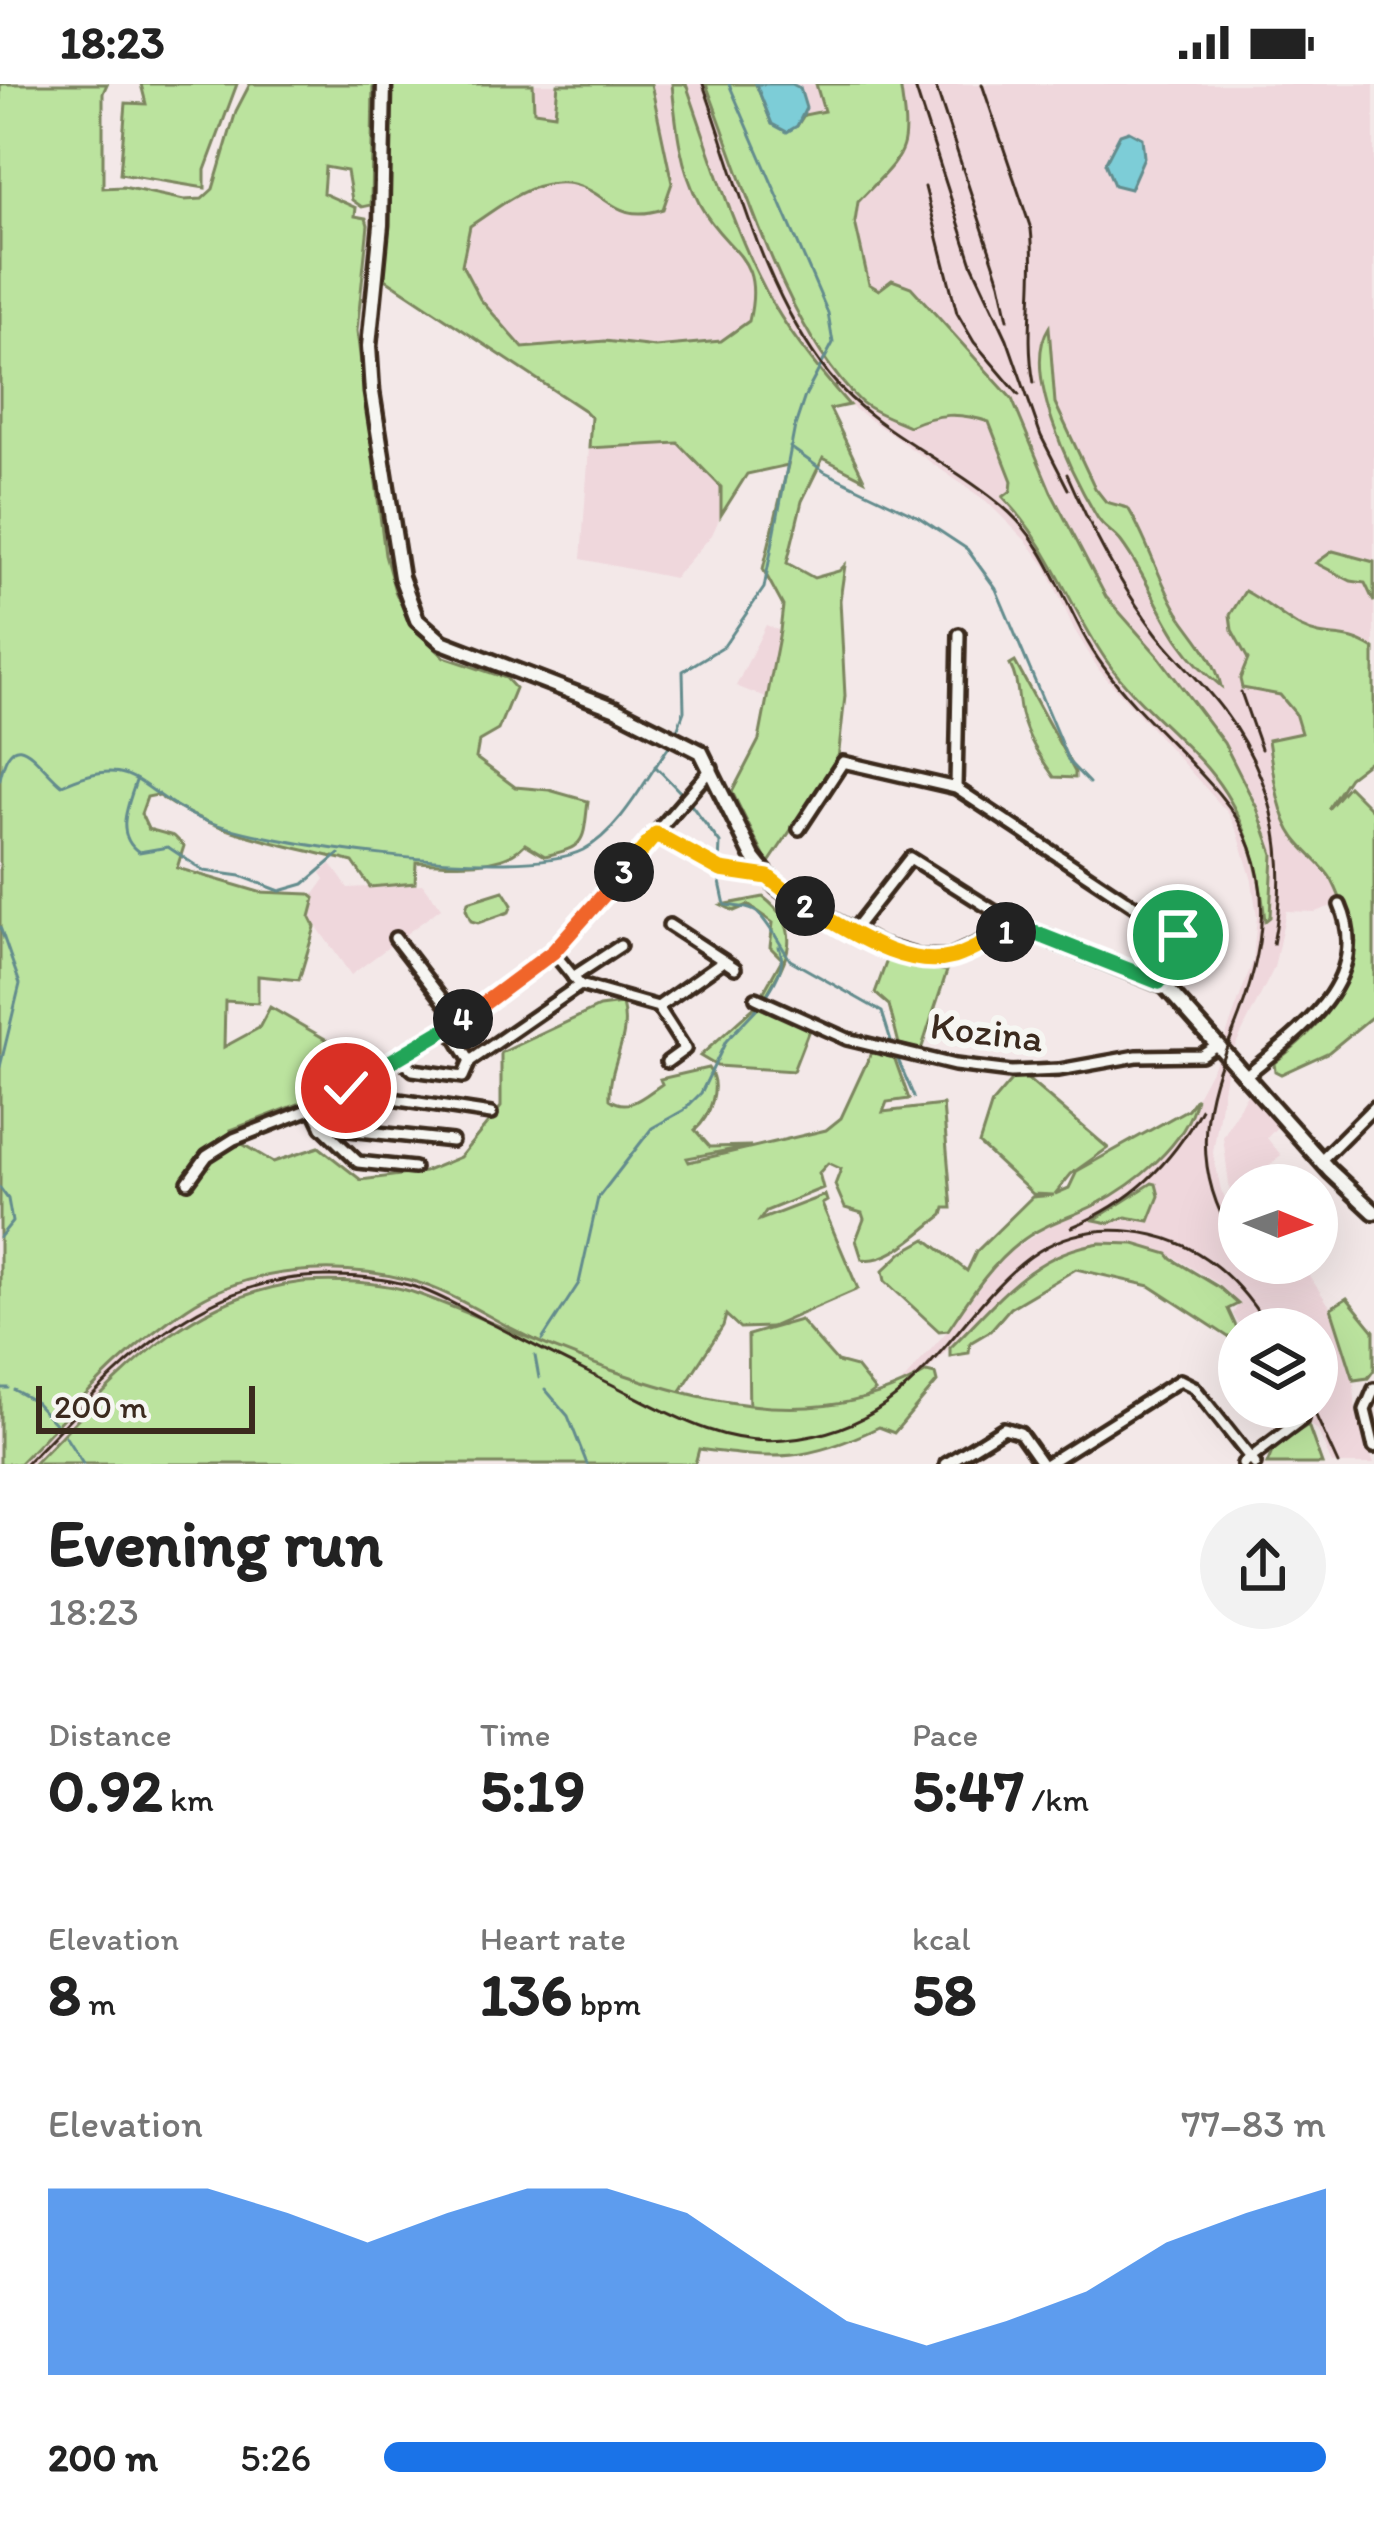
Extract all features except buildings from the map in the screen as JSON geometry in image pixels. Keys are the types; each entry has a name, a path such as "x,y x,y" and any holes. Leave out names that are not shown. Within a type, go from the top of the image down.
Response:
{"main road":[{"name":"Kozina","path":"385,84 381,225 369,346 372,392 401,577 422,626 447,645 675,736 701,752 752,857 768,877 794,900 852,932 901,953 938,959 960,955 1021,928"},
{"path":"1021,928 1159,982 1320,1161 1374,1212"}],"street":[{"path":"956,788 959,634"},
{"path":"799,829 844,762 956,788 1178,935 1181,951 1159,982"},
{"path":"188,1182 206,1156 234,1139 313,1108 454,1024 553,952 712,768"},
{"path":"656,834 721,870 768,877"},
{"path":"852,932 910,858 1021,928"},
{"path":"1244,1077 1315,1017 1340,988 1351,943 1340,905"},
{"path":"669,926 735,968"},
{"path":"395,938 454,1024 470,1061"},
{"path":"398,1058 413,1070 463,1077 470,1061 620,946"},
{"path":"553,952 576,981 658,1007 685,1049 667,1062"},
{"path":"658,1007 723,961"},
{"name":"Kozina","path":"756,998 847,1040 956,1065 1011,1072 1220,1050"},
{"path":"354,1083 366,1095 491,1114"},
{"path":"1320,1161 1374,1107"},
{"path":"313,1108 322,1127 358,1162 414,1168"},
{"path":"322,1127 452,1141"},
{"path":"946,1464 1004,1428 1020,1433 1044,1464 1180,1380 1194,1387 1249,1462 1291,1428"},
{"path":"1374,1389 1365,1417 1374,1447"}],"shaded area":[{"path":"398,84 1374,84 1374,758 1349,777 1328,809 1349,859 1374,900 1352,899 1315,912 1286,911 1274,968 1233,1050 1224,1041 1253,960 1257,917 1238,833 1228,813 1099,670 1046,567 1027,542 986,501 849,405 817,369 702,469 721,487 721,515 712,535 674,578 581,559 589,448 633,445 387,281"},
{"path":"766,625 780,631 766,698 736,686"},
{"path":"331,864 348,888 423,884 441,908 351,975 310,917 313,896 325,879 321,873"},
{"path":"1217,1059 1227,1066 1213,1153 1218,1176 1218,1284 1168,1254 1118,1243 1069,1250 1024,1273 889,1409 854,1429 812,1443 752,1446 712,1438 421,1295 364,1283 322,1281 303,1282 194,1316 128,1369 34,1464 19,1464 120,1361 189,1307 235,1285 321,1270 365,1272 425,1285 715,1428 773,1436 830,1426 866,1410 898,1387 1002,1257 1173,1143 1193,1113"},
{"path":"1248,1092 1278,1126 1267,1138 1281,1155 1271,1164 1226,1164 1223,1137"},
{"path":"1218,1284 1315,1284 1331,1308 1236,1308 1239,1303"},
{"path":"1338,1329 1353,1373 1356,1413 1374,1464 1332,1464 1314,1428 1338,1428"}],"green space":[{"path":"0,84 107,84 103,93 103,188 123,187 184,200 202,199 213,189 236,111 250,84 373,84 371,205 362,207 352,200 347,171 325,167 323,193 356,208 355,216 366,218 368,225 357,331 385,555 395,591 410,624 444,657 506,678 515,688 498,730 479,741 476,758 515,787 588,801 583,834 569,849 545,856 525,844 489,861 416,862 415,883 370,887 353,862 227,829 157,795 147,797 141,814 148,829 174,836 184,846 177,868 259,892 315,898 310,917 315,927 299,980 258,976 258,1003 225,1001 224,1047 259,1028 270,1007 332,1043 335,1090 231,1130 234,1139 273,1162 319,1147 361,1180 424,1172 460,1157 501,1107 501,1053 599,1007 622,1004 624,1029 610,1099 630,1103 662,1084 660,1079 708,1068 714,1083 712,1100 695,1130 710,1147 751,1146 687,1158 689,1162 826,1130 841,1118 871,1053 893,1054 909,1099 887,1102 883,1112 943,1105 952,1208 945,1208 943,1215 894,1251 862,1259 856,1240 862,1213 845,1208 835,1185 841,1169 828,1163 819,1173 823,1188 766,1211 760,1220 825,1195 827,1201 822,1204 858,1289 771,1327 740,1328 726,1315 675,1400 709,1415 749,1423 748,1335 800,1320 837,1362 856,1367 875,1391 836,1419 806,1429 810,1432 774,1435 715,1428 435,1289 382,1274 324,1270 238,1283 187,1308 120,1362 19,1464 0,1464"},
{"path":"141,84 237,84 205,170 205,188 120,174 126,103 146,104"},
{"path":"388,84 533,84 534,111 555,114 558,84 651,84 672,183 663,209 630,212 586,188 544,184 470,226 462,265 480,299 523,348 605,341 655,347 721,341 749,321 753,299 748,268 700,205 683,161 672,84 686,84 754,268 784,323 849,405 830,409 864,479 823,458 802,501 787,563 814,578 845,565 840,600 845,696 838,760 768,864 732,792 759,740 780,631 783,606 763,569 788,465 747,474 721,515 721,487 678,443 589,448 591,417 585,411 381,276 387,225"},
{"path":"706,84 756,84 772,124 797,126 804,115 824,111 816,84 900,84 905,125 901,150 858,202 855,222 869,284 879,290 892,280 911,287 1012,399 1051,492 1106,597 1224,743 1257,808 1273,854 1270,917 1265,921 1254,859 1231,803 1207,768 1117,675 1093,639 1034,535 1003,497 1011,491 1012,481 989,422 949,415 909,426 865,405 834,372 810,336 769,252"},
{"path":"1049,327 1055,403 1095,488 1106,502 1128,508 1171,599 1209,656 1221,686 1175,635 1135,562 1100,521 1075,476 1045,395 1042,346"},
{"path":"1333,551 1374,562 1374,602 1365,583 1316,563"},
{"path":"1245,591 1302,628 1354,639 1374,649 1374,758 1349,777 1328,809 1348,786 1374,812 1374,1015 1329,1052 1281,1074 1274,1063 1317,1024 1344,983 1350,936 1332,880 1295,838 1277,791 1268,740 1301,733 1295,713 1280,695 1242,688 1240,679 1248,659 1232,630 1230,615"},
{"path":"1015,662 1075,778 1054,777 1030,739 1010,665"},
{"path":"503,891 512,905 509,912 471,921 468,902"},
{"path":"763,897 776,909 788,932 786,956 766,996 762,995 782,959 770,947 773,923 748,905 734,911 722,905"},
{"path":"887,960 947,971 921,1050 899,1044 889,1005 875,993"},
{"path":"759,1003 810,1027 793,1071 717,1066 700,1056"},
{"path":"1015,1076 1024,1076 1108,1148 1071,1174 1055,1194 1069,1188 1077,1171 1188,1109 1196,1098 1182,1131 1157,1161 1110,1197 1019,1243 989,1272 948,1330 939,1331 885,1281 883,1271 926,1239 967,1271 976,1252 1032,1197 1054,1195 1033,1194 979,1144 992,1103"},
{"path":"1152,1183 1159,1196 1149,1221 1094,1220"},
{"path":"1134,1244 1168,1254 1238,1304 1218,1308 1218,1330 1150,1286 1076,1269 1010,1308 990,1331 970,1343 969,1353 950,1356 950,1348 1017,1282 1076,1248"},
{"path":"303,1282 363,1282 407,1290 611,1370 676,1391 741,1404 804,1407 867,1398 927,1372 935,1374 937,1382 894,1433 879,1427 831,1447 791,1455 699,1449 695,1464 34,1464 123,1374 186,1325 221,1305"},
{"path":"1347,1298 1374,1331 1374,1370 1368,1378 1354,1380 1338,1330 1338,1308 1331,1308"},
{"path":"1309,1428 1322,1464 1267,1464 1274,1447"}],"water":[{"path":"756,84 800,88 806,108 797,126 787,132 772,124"},
{"path":"1129,131 1142,138 1144,157 1130,189 1114,185 1105,163 1120,134"}],"waterway":[{"path":"675,736 684,711 683,671 724,646 764,588 795,426 833,343 828,313 729,84"},
{"path":"790,447 825,472 917,516 967,549 996,589 1069,762 1089,783"},
{"path":"0,779 5,760 19,749 62,785 105,772 120,773 194,816 273,838 389,856 505,862 551,859 597,841 621,817 670,745"},
{"path":"655,766 682,794"},
{"path":"136,781 125,828 139,852 168,847 204,871 241,876 280,891 304,884 339,854"},
{"path":"688,801 720,843 719,865"},
{"path":"718,873 725,905 754,911 773,933"},
{"path":"0,927 20,984 0,1067"},
{"path":"775,935 790,960 882,1012 892,1044"},
{"path":"765,998 781,967 779,947"},
{"path":"542,1340 579,1283 598,1198 652,1128 684,1110 701,1093 726,1041 761,1004"},
{"path":"897,1057 914,1097"},
{"path":"0,1188 8,1199 12,1222 0,1237"},
{"path":"535,1356 539,1378"},
{"path":"0,1388 8,1388"},
{"path":"545,1389 568,1416 587,1464"},
{"path":"14,1390 34,1401 59,1428"},
{"path":"65,1436 83,1464"}],"railway":[{"path":"703,84 769,272 829,375 868,413 981,489 1020,523 1047,562 1103,666 1240,823 1253,853 1261,916 1251,979 1229,1042"},
{"path":"914,84 972,264 1007,339 1041,436 1068,489"},
{"path":"935,84 1008,319"},
{"path":"982,84 1031,229 1034,383"},
{"path":"925,187 957,313 974,342 1019,395"},
{"path":"1067,474 1131,596 1157,634 1223,710 1255,764 1274,821 1278,851 1280,881 1273,944"},
{"path":"1241,692 1261,749"},
{"path":"1218,1206 1209,1177 1206,1128 1215,1080 1234,1031"},
{"path":"1072,1227 1113,1206 1147,1180 1176,1148 1201,1109"},
{"path":"26,1464 91,1397 161,1336 239,1292 283,1280 354,1277 421,1289 676,1417 718,1433 762,1441 825,1433 886,1404 918,1376 1000,1283 1030,1257 1064,1239 1104,1230 1172,1241 1221,1270 1255,1308"},
{"path":"1322,1428 1338,1464"}],"route":[{"path":"346,1088 472,1014 553,952 656,834 721,870 768,877 794,900 852,932 920,958 949,958 1021,928 1159,982 1181,951 1178,935"}]}
